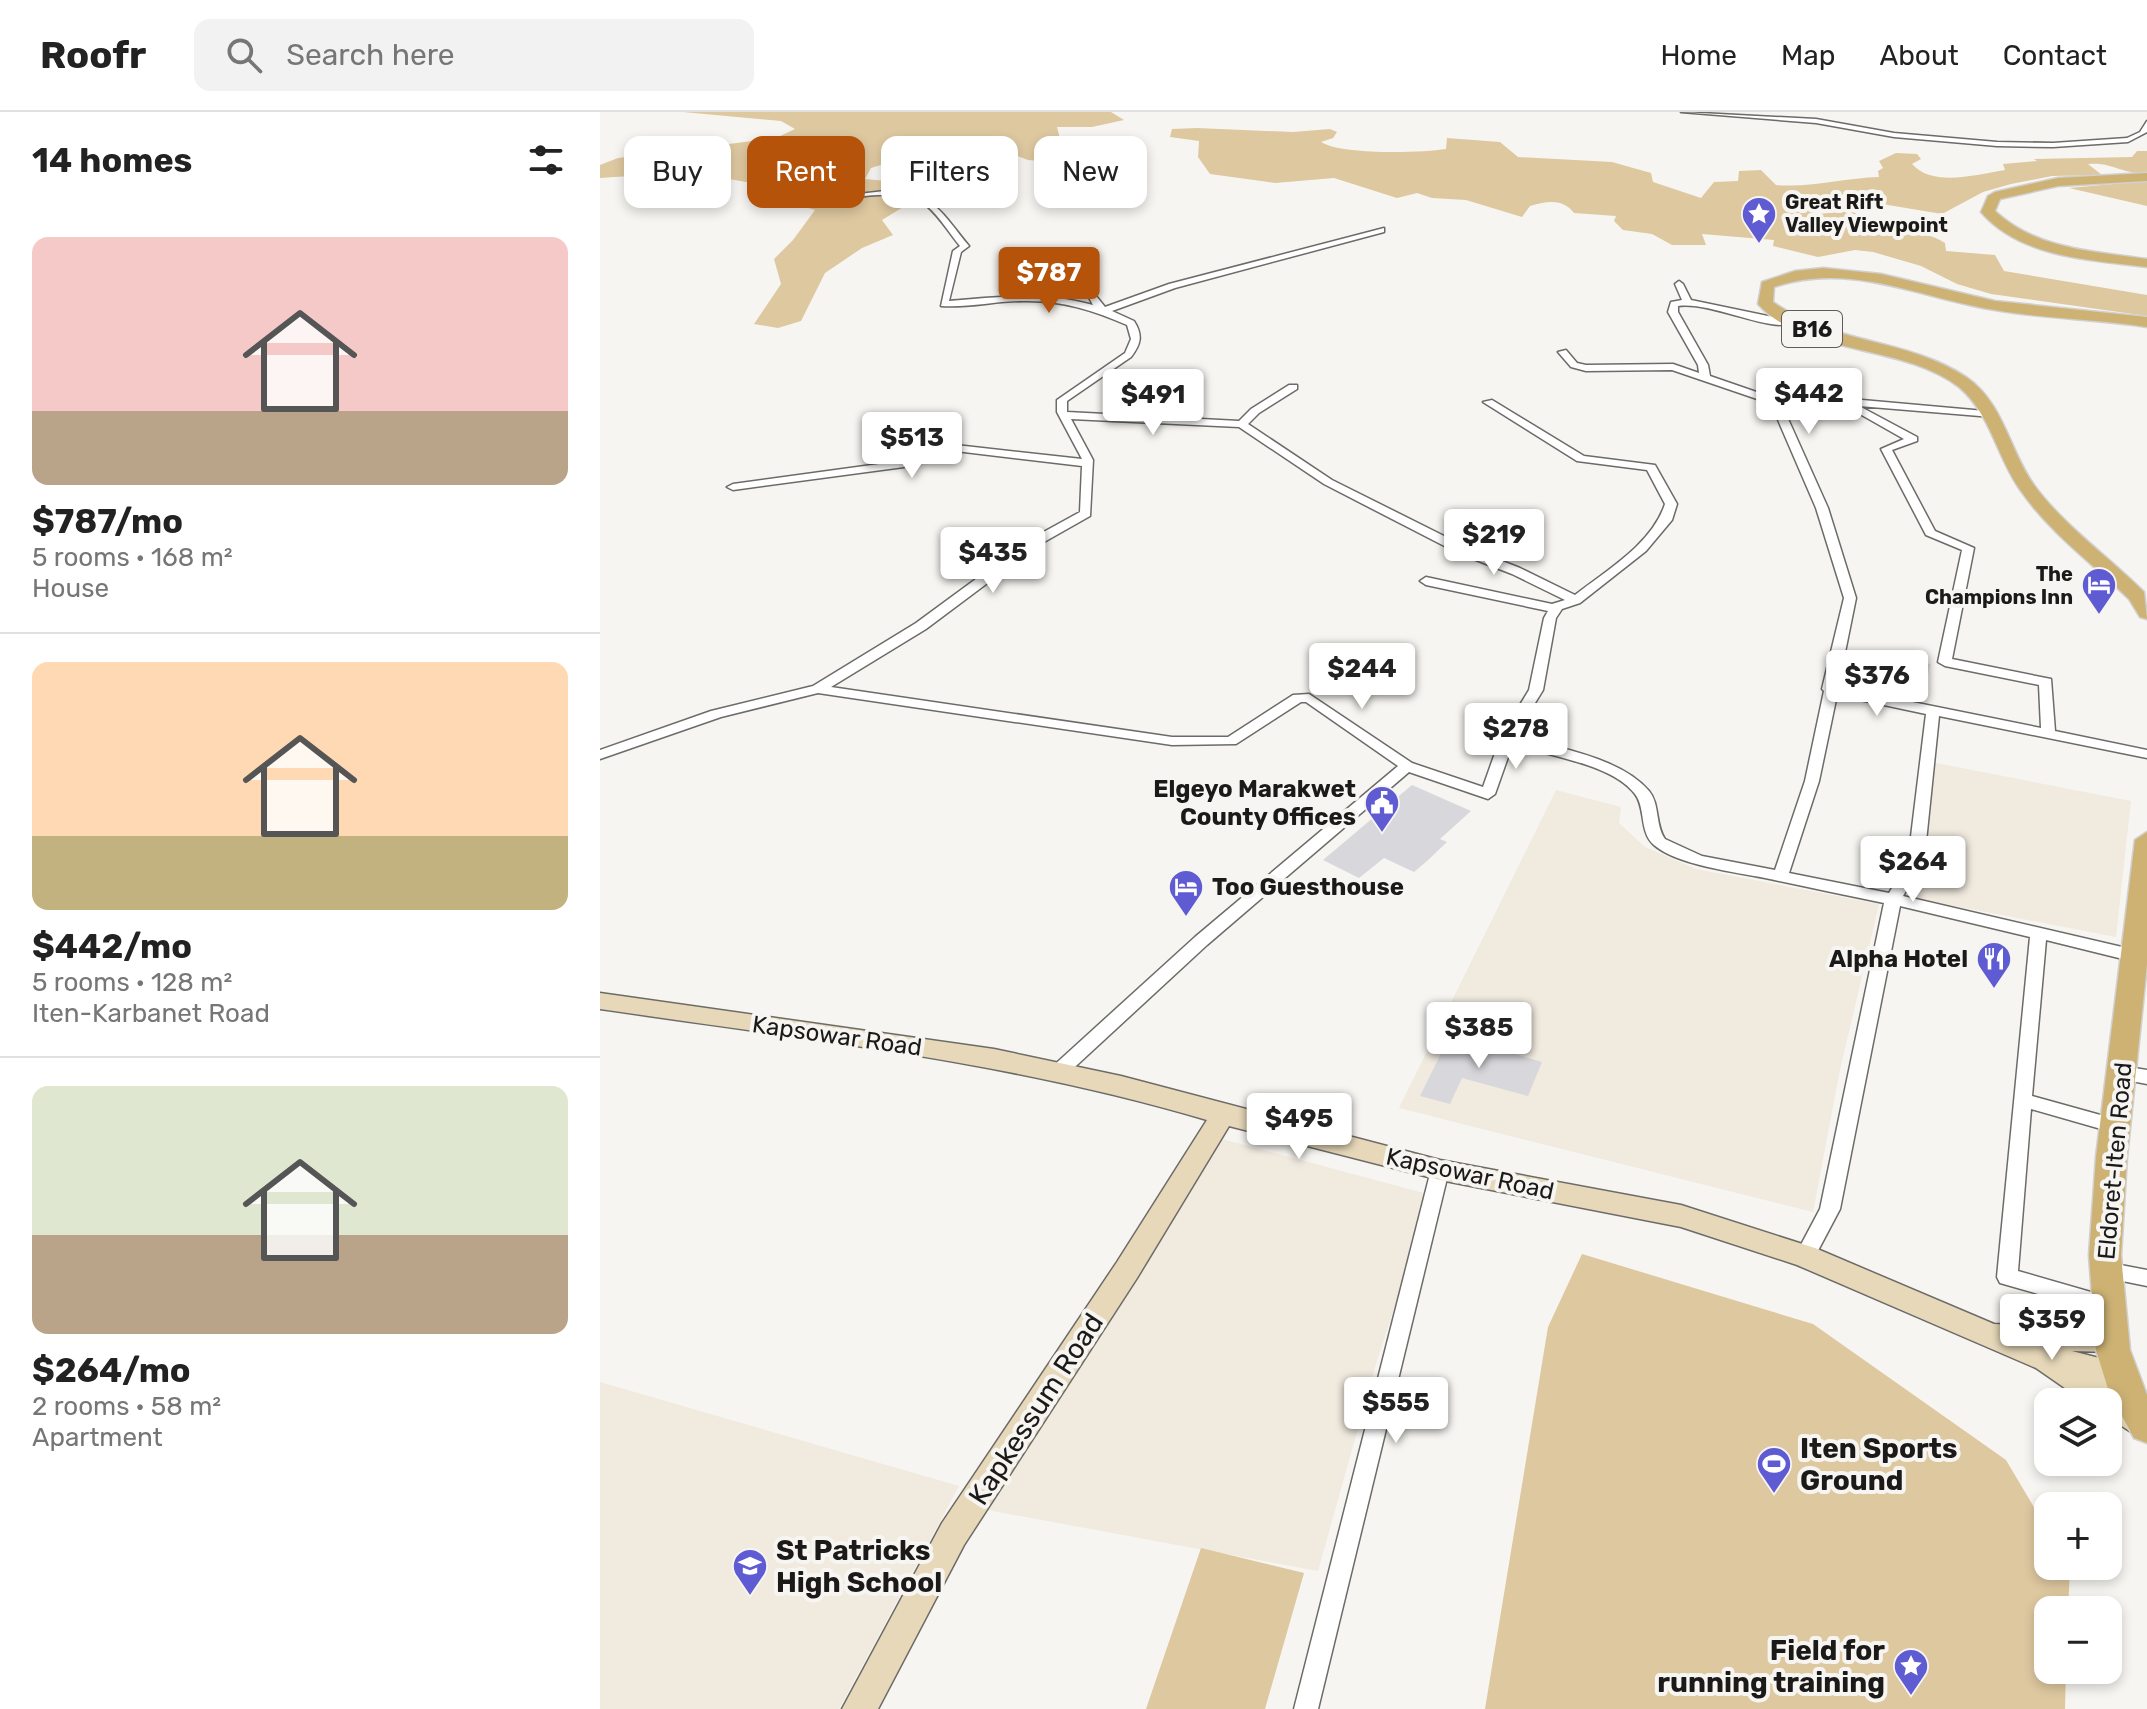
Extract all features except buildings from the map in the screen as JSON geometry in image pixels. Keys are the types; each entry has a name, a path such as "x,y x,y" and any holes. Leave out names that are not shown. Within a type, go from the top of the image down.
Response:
{"main road":[{"path":"2147,177 2026,186 1995,196 1988,212 2000,226 2032,241 2147,263"},
{"name":"B16","path":"2147,322 1992,305 1890,281 1831,272 1799,274 1767,285 1764,293 1765,304 1792,322 1930,364 1963,382 1992,414 2028,489 2137,596 2147,613"},
{"name":"Eldoret-Iten Road","path":"2145,1425 2120,1375 2110,1340 2105,1270 2115,1126 2134,1075 2135,956 2147,840"},
{"name":"Kapsowar Road","path":"600,1001 994,1058 1121,1085 1223,1115 1440,1170 1681,1216 1805,1256 2038,1356 2120,1375"},
{"name":"Kapkessum Road","path":"859,1709 953,1534 1127,1270 1223,1115"},
{"name":"Kapsowar Road","path":"1995,1336 2110,1340"},
{"path":"2038,1356 2145,1425"}],"street":[{"path":"1685,112 1816,121 1894,135 2038,146 2128,140 2143,133 2147,123"},
{"path":"600,755 716,714 818,689 934,617 1033,543 1086,514 1088,463 1064,416 1062,400 1136,346 1137,334 1131,323 1104,311 1059,299 944,304 946,285 954,271 957,251 965,246 928,203 910,196 865,196"},
{"path":"1104,311 1172,286 1381,230"},
{"path":"1679,284 1688,302"},
{"path":"1092,294 1093,301 1104,311"},
{"path":"1705,378 1703,365 1673,312 1674,304 1688,302 1763,321 1792,322"},
{"path":"1563,352 1574,365 1586,368 1673,367 1767,399 1820,399 1849,405 1992,414"},
{"path":"1242,424 1250,414 1293,387"},
{"path":"1767,399 1780,412 1822,508 1850,598 1812,781 1780,878"},
{"path":"818,689 1172,741 1231,741 1298,698 1309,698 1407,766 1488,794 1508,736 1536,690 1550,618 1556,609 1576,600 1642,548 1666,520 1671,504 1651,467 1581,459 1488,402"},
{"path":"1849,405 1913,439 1886,449 1930,533 1968,548 1945,662 2046,682 2048,734"},
{"path":"1064,416 1242,424 1328,482 1462,550 1516,571 1576,600"},
{"path":"733,487 904,464 933,449 947,447 1088,463"},
{"path":"1426,581 1556,609"},
{"path":"1829,689 2147,754"},
{"path":"1805,1256 1830,1209 1893,899 1916,861 1933,711"},
{"path":"1508,736 1544,750 1582,758 1630,780 1645,796 1654,834 1672,851 1698,860 1893,899 2135,956"},
{"path":"1058,1072 1201,941 1407,766"},
{"path":"2038,935 2007,1277 2108,1305"},
{"path":"2023,1100 2115,1126"},
{"path":"1306,1709 1440,1170"},
{"path":"2105,1270 2147,1278"}],"shaded area":[{"path":"683,112 1111,112 1124,120 1092,127 1057,127 1059,136 1034,136 1034,160 1018,156 1018,136 881,136 881,165 871,168 865,179 865,136 780,136 795,129 781,121"},
{"path":"1172,129 1293,132 1330,129 1337,132 1333,138 1321,142 1345,149 1381,152 1446,149 1447,138 1500,142 1518,157 1612,162 1651,173 1653,182 1701,198 1714,182 1738,181 1739,171 1761,170 1776,185 1879,177 1878,171 1883,168 1879,161 1896,153 1917,154 1921,159 1912,164 1932,176 1956,178 2005,170 2003,164 2037,161 2034,159 2132,157 2137,151 2147,151 2147,173 2088,164 2102,175 2052,176 2011,184 1983,192 1942,214 1846,198 1821,198 1813,206 1818,214 1852,211 1864,218 1884,220 1898,229 1937,238 1945,243 1946,251 1995,255 2004,271 2147,295 2147,316 1991,294 1957,284 1921,266 1873,252 1855,250 1818,257 1773,246 1774,240 1702,234 1706,245 1672,245 1652,234 1623,230 1614,221 1616,216 1574,213 1565,205 1554,202 1530,206 1522,217 1466,200 1432,198 1417,193 1397,198 1334,178 1275,183 1210,174 1198,157 1199,141 1170,137"},
{"path":"747,142 747,182 731,179 731,144"},
{"path":"624,157 624,176 600,178 600,165"},
{"path":"865,179 881,180 881,208 902,208 882,220 893,235 862,248 825,273 801,321 778,328 754,324 781,284 774,259 815,210 808,208 865,208"},
{"path":"2147,181 2147,206 2069,188"},
{"path":"1931,762 2131,801 2116,937 1908,897 1922,838"},
{"path":"1556,790 1621,807 1619,823 1645,847 1696,869 1879,904 1840,1070 1813,1212 1399,1108"},
{"path":"1222,1139 1431,1195 1376,1364 1318,1571 982,1509"},
{"name":"Iten Sports Ground","path":"1582,1254 1813,1324 2006,1460 2034,1507 2034,1580 2069,1580 2069,1596 2034,1596 2034,1684 2066,1684 2065,1709 1485,1709 1548,1327"},
{"name":"St Patricks High School","path":"600,1382 959,1486 839,1709 600,1709"},
{"path":"1201,1548 1304,1573 1265,1709 1146,1709"}],"place":[{"name":"Great Rift Valley Viewpoint","path":"1759,245"},
{"name":"The Champions Inn","path":"2099,616"},
{"name":"Elgeyo Marakwet County Offices","path":"1382,834"},
{"name":"Too Guesthouse","path":"1186,918"},
{"name":"Alpha Hotel","path":"1994,990"},
{"name":"Iten Sports Ground","path":"1774,1495"},
{"name":"St Patricks High School","path":"750,1597"},
{"name":"Field for running training","path":"1911,1697"}]}
